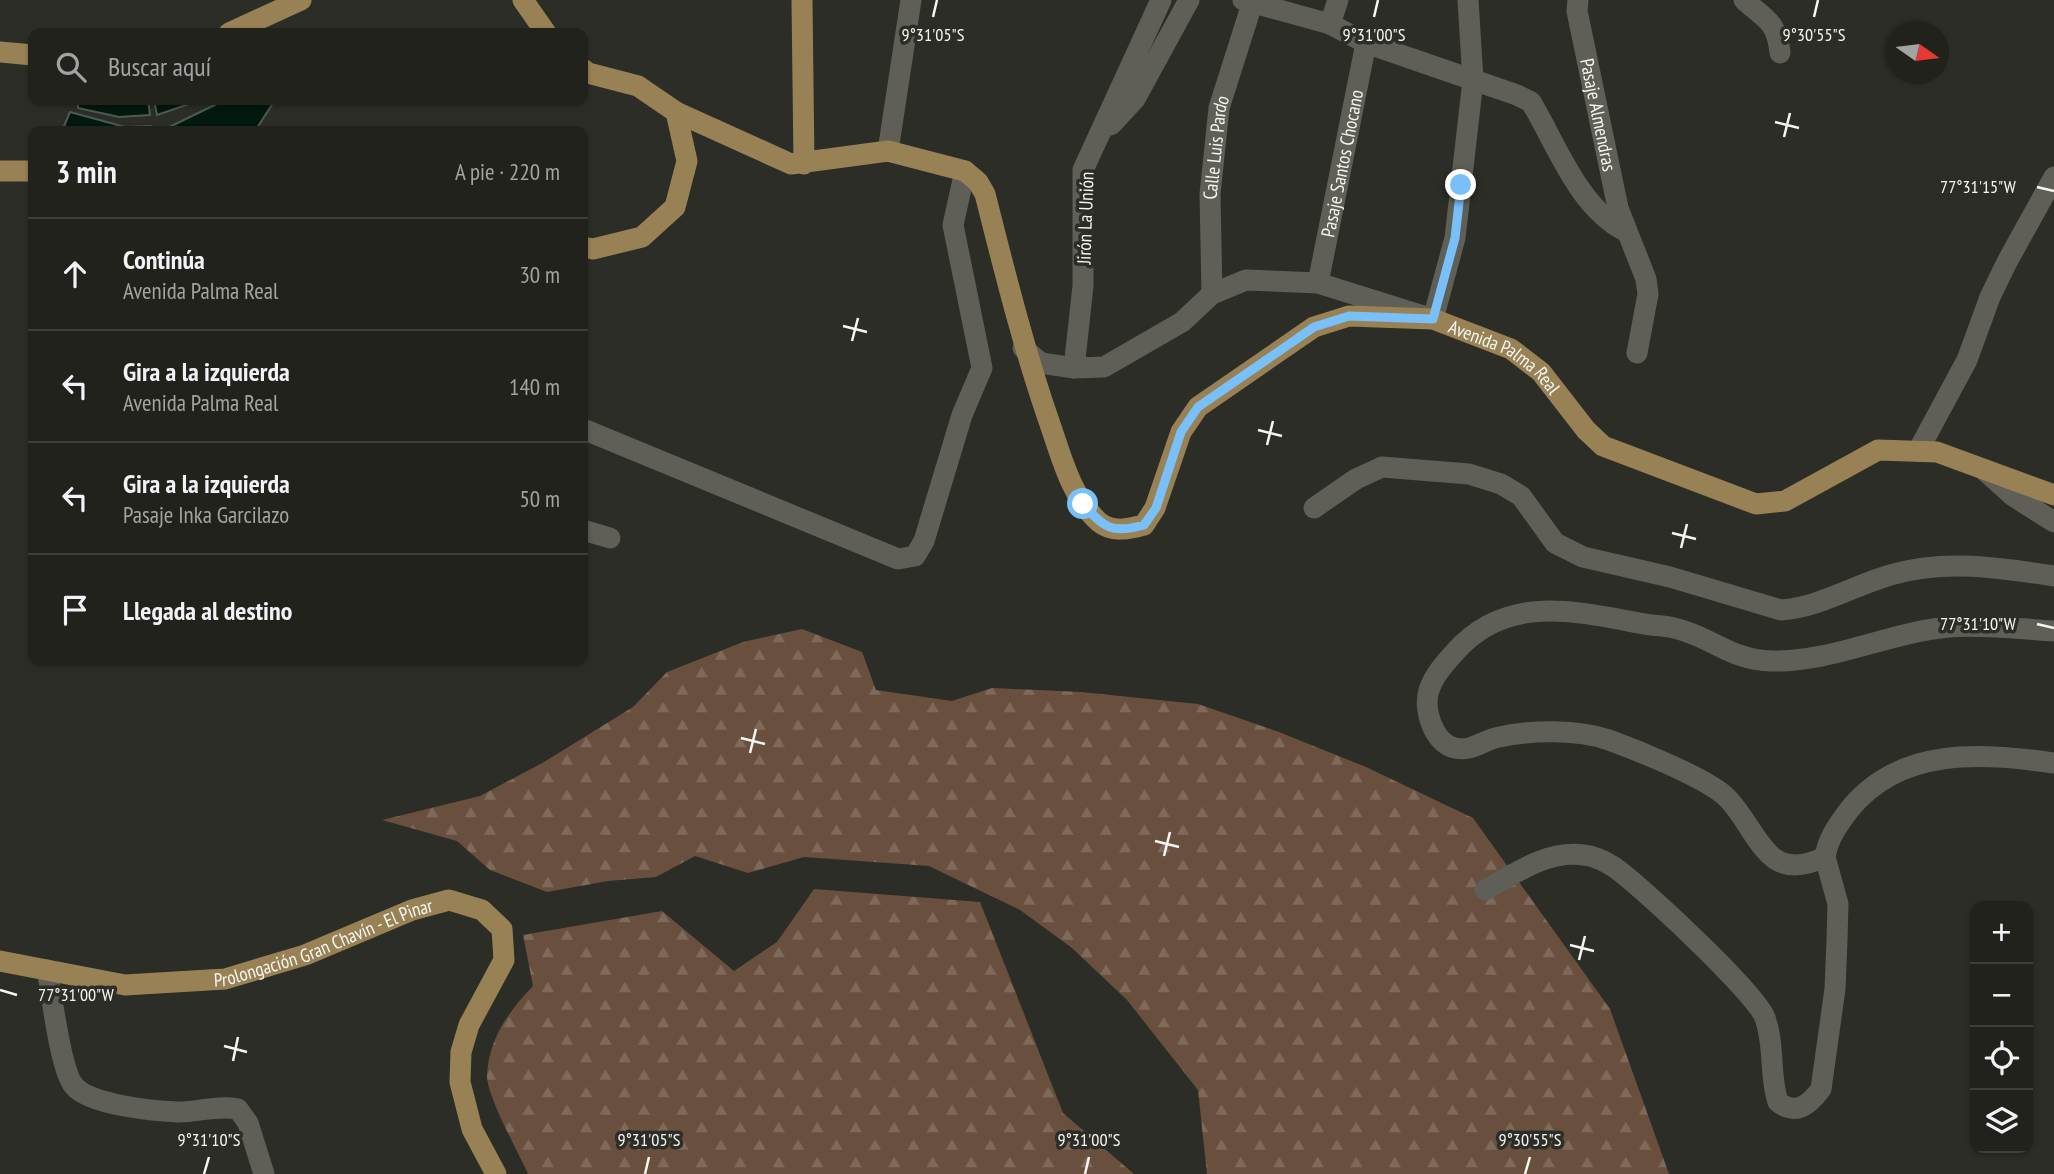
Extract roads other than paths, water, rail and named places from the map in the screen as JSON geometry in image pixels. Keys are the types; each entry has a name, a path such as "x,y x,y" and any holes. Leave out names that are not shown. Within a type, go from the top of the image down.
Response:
{"main road":[{"path":"240,28 301,0"},
{"path":"523,0 543,28"},
{"path":"802,0 804,164"},
{"path":"0,52 28,55"},
{"path":"588,74 638,86 676,112 791,164 888,151 965,171"},
{"path":"588,248 642,237 675,207 687,161 676,112"},
{"path":"0,171 28,171"},
{"name":"Avenida Palma Real","path":"965,171 978,182 985,194 1023,348 1067,474 1083,504 1101,524 1122,531 1144,525 1156,508 1181,432 1198,407 1314,327 1349,316 1433,319 1511,349 1541,372 1586,430 1602,446 1756,504 1785,501 1878,450 1937,452 2054,495"},
{"name":"Prolongación Gran Chavín - El Pinar","path":"0,961 125,985 225,979 305,955 412,910 449,900 482,910 502,929 504,960 469,1025 461,1052 460,1082 472,1129 496,1174"}],"street":[{"path":"888,151 911,0"},
{"name":"Jirón La Unión","path":"1074,368 1083,286 1083,170 1161,0"},
{"path":"1096,142 1135,99 1189,0"},
{"path":"1330,24 1338,0"},
{"path":"1023,348 1041,363 1074,368 1104,367 1182,322 1212,295 1246,280 1318,283 1433,319 1455,238 1472,80 1468,0"},
{"name":"Pasaje Almendras","path":"1578,0 1577,11 1625,231 1646,279 1648,294 1637,353"},
{"path":"1744,0 1773,23 1778,33 1780,53"},
{"path":"1247,2 1330,24 1366,43 1531,102 1585,197 1612,224 1625,231"},
{"name":"Calle Luis Pardo","path":"1212,295 1209,237 1213,151 1219,108 1247,2"},
{"name":"Pasaje Santos Chocano","path":"1318,283 1366,43"},
{"path":"588,431 898,559 915,556 924,541 962,415 982,368 953,225 965,171"},
{"path":"1918,451 1967,360 2007,262 2054,177"},
{"path":"1314,508 1356,479 1382,467 1469,474 1501,484 1521,496 1555,543 1583,557 1670,577 1781,610 1800,608 1893,574 1934,566 2054,576"},
{"path":"1983,469 2013,496 2054,523"},
{"path":"588,531 610,538"},
{"path":"1825,857 1808,865 1775,859 1725,796 1697,779 1606,739 1553,733 1519,734 1496,737 1470,749 1452,748 1440,739 1429,719 1428,692 1438,671 1466,639 1497,622 1537,609 1583,611 1676,628 1732,655 1770,661 1801,660 1948,627 2054,631"},
{"path":"1485,890 1534,863 1563,855 1586,855 1612,866 1637,886 1747,992 1765,1015 1779,1102 1787,1109 1798,1110 1812,1101 1821,1089 1835,989 1838,904 1825,857 1835,829 1858,799 1883,779 1923,760 1967,756 2054,763"},
{"path":"47,970 65,1065 74,1086 91,1097 116,1104 179,1112 238,1109 248,1123 264,1174"}]}
